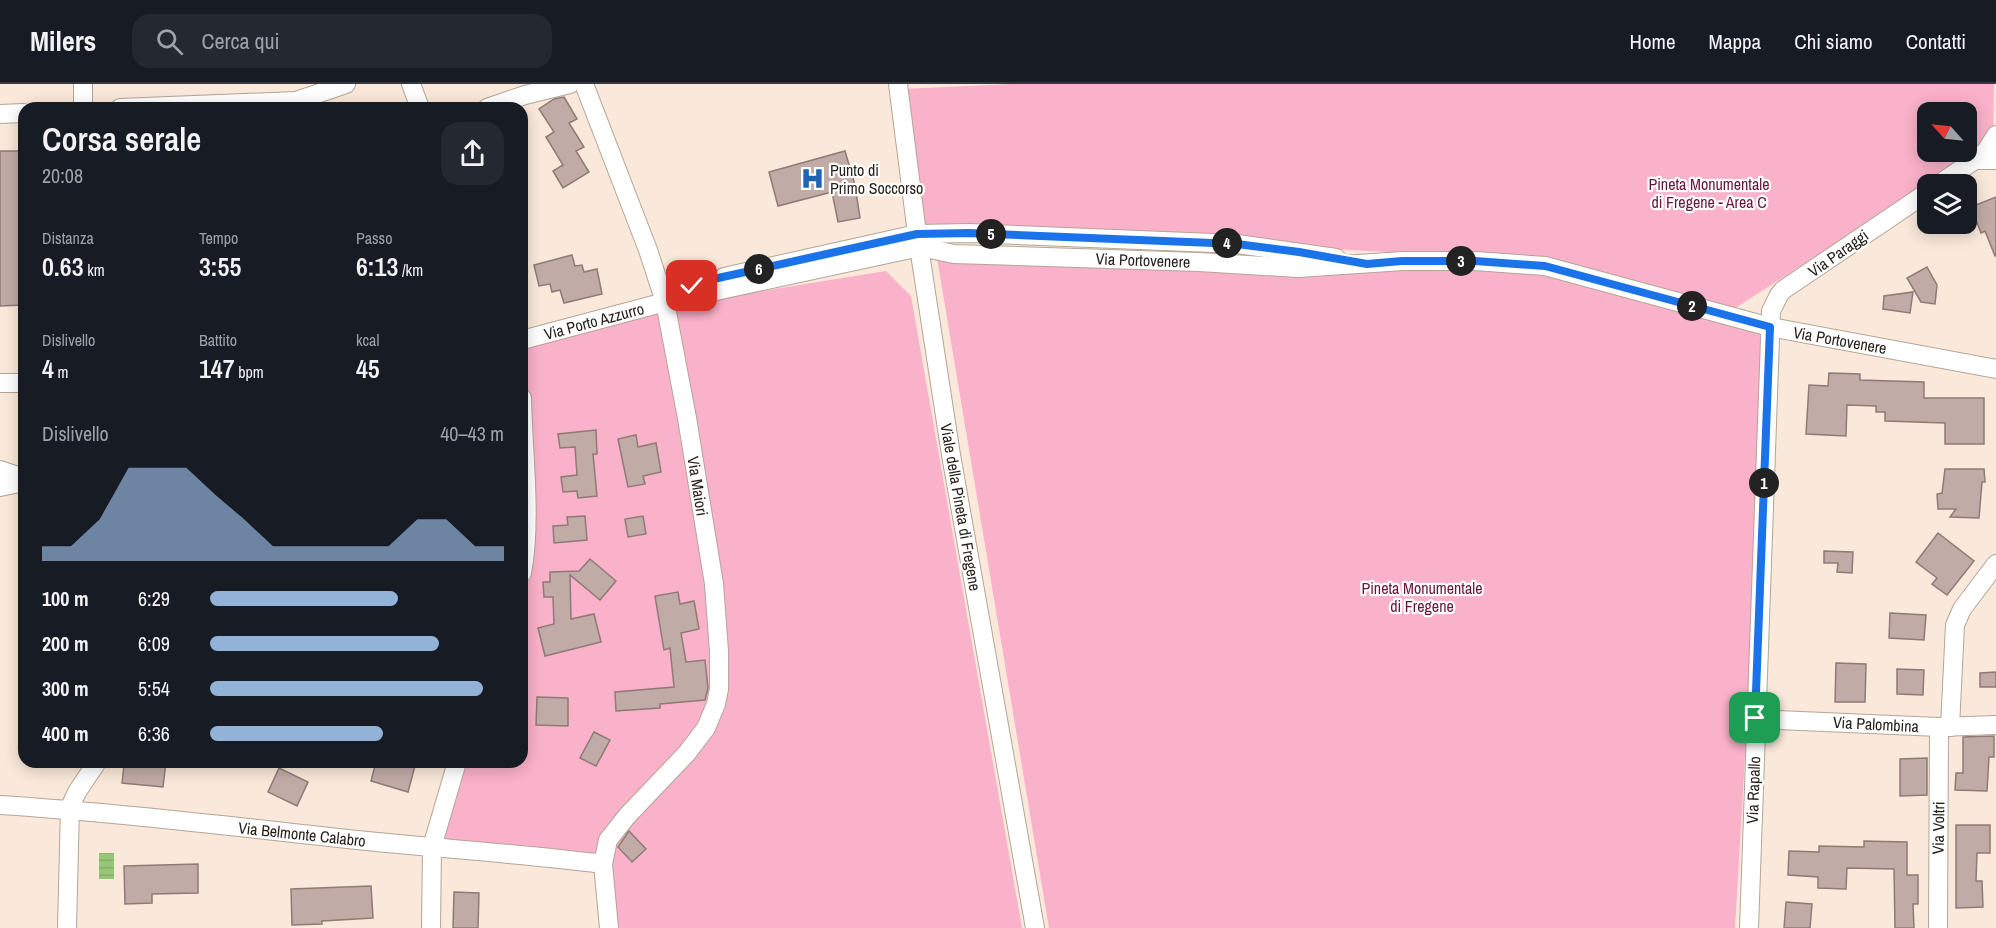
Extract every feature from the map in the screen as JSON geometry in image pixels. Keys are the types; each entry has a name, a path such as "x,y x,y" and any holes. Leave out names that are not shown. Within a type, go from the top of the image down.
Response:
{"street":[{"path":"83,84 83,102"},
{"path":"302,102 346,84"},
{"path":"411,84 418,102"},
{"path":"505,102 570,84"},
{"name":"Via Maiori","path":"584,84 648,250 665,302 687,418 714,584 718,641 719,688 711,719 700,737 616,828 606,844 603,864"},
{"name":"Viale della Pineta di Fregene","path":"898,84 918,240 951,455 1035,928"},
{"path":"0,114 18,113"},
{"path":"1977,158 1986,151 1996,135"},
{"path":"1977,160 1996,160"},
{"path":"1954,174 1972,162"},
{"name":"Via Paraggi","path":"1770,327 1772,308 1781,292 1917,199"},
{"name":"Via Porto Azzurro","path":"528,338 918,240"},
{"name":"Via Portovenere","path":"918,240 954,254 1298,267 1402,261 1475,261 1545,266 1770,327 1996,369"},
{"name":"Via Rapallo","path":"1749,928 1770,327"},
{"path":"0,383 18,383"},
{"path":"0,470 18,478"},
{"path":"0,487 18,482"},
{"name":"Via Voltri","path":"1938,928 1945,727 1955,625 1962,609 1996,564"},
{"name":"Via Palombina","path":"1755,718 1945,727 1996,725"},
{"path":"67,928 70,810 75,796 93,768"},
{"path":"431,928 432,847 455,768"},
{"name":"Via Belmonte Calabro","path":"0,805 432,847 529,854 603,864"},
{"path":"603,864 609,928"}],"green space":[{"name":"Pineta Monumentale di Fregene - Area C","path":"1012,84 1994,84 1993,142 1977,152 1977,102 1917,102 1917,162 1962,162 1943,174 1917,174 1917,191 1729,312 1547,261 1315,248 918,232 901,89"},
{"name":"Pineta Monumentale di Fregene","path":"937,258 1449,266 1543,271 1770,327 1735,928 1049,928"},
{"path":"886,271 911,296 1022,928 612,928 606,851 723,697 669,306"},
{"path":"665,302 702,535 716,704 652,788 603,864 432,847 458,768 528,768 528,338"}],"shaded area":[{"path":"99,853 114,853 114,879 99,879"}],"building":[{"path":"564,97 577,119 569,123 584,147 576,151 589,172 563,188 553,171 563,165 546,137 554,132 539,109 554,99"},
{"path":"0,151 18,151 18,305 0,306"},
{"name":"Punto di Primo Soccorso","path":"845,151 855,185 860,218 838,222 832,192 778,206 769,172"},
{"path":"1996,197 1996,256 1985,231 1981,233 1977,223 1977,205"},
{"path":"572,255 575,266 582,265 584,272 597,269 602,294 564,303 560,290 552,292 550,284 539,286 534,265"},
{"path":"1927,267 1937,285 1935,304 1921,302 1907,278"},
{"path":"1913,292 1910,313 1883,309 1884,296"},
{"path":"1829,373 1860,374 1860,380 1924,382 1924,398 1984,398 1984,444 1945,444 1945,423 1885,421 1885,412 1876,412 1876,406 1847,405 1846,436 1806,434 1809,385 1828,386"},
{"path":"596,430 597,454 593,454 597,496 578,498 577,491 563,492 561,477 577,475 575,447 560,448 558,434"},
{"path":"636,435 638,447 656,443 661,472 643,476 645,484 628,487 618,439"},
{"path":"1945,469 1984,469 1985,482 1982,482 1979,518 1950,517 1956,509 1938,509 1937,494 1942,493"},
{"path":"585,516 587,540 554,543 553,526 568,525 567,517"},
{"path":"643,516 646,534 628,537 625,519"},
{"path":"1938,533 1974,561 1947,595 1932,584 1937,578 1916,562"},
{"path":"1824,551 1853,552 1852,573 1837,572 1838,563 1824,563"},
{"path":"590,559 616,581 600,600 570,575 571,619 594,614 601,642 545,656 538,628 554,624 553,597 544,597 543,582 550,582 550,572 579,571"},
{"path":"678,592 680,604 694,601 699,629 681,633 686,662 705,660 708,688 705,700 660,704 660,708 616,711 615,692 674,687 670,648 664,650 655,596"},
{"path":"1890,613 1926,615 1924,640 1889,638"},
{"path":"1836,663 1866,664 1865,702 1835,702"},
{"path":"1897,669 1924,670 1923,695 1897,694"},
{"path":"1996,672 1996,687 1980,687 1980,673"},
{"path":"537,697 568,698 568,726 536,725"},
{"path":"594,732 610,740 596,766 580,758"},
{"path":"1994,736 1994,757 1989,757 1987,791 1955,790 1956,773 1963,773 1963,737"},
{"path":"1927,758 1927,795 1900,796 1900,759"},
{"path":"124,768 165,768 163,787 122,783"},
{"path":"279,768 308,782 297,806 268,792"},
{"path":"374,768 414,768 408,792 371,781"},
{"path":"1956,825 1990,825 1990,853 1977,853 1976,881 1982,881 1983,907 1956,908"},
{"path":"629,831 646,849 632,862 618,847"},
{"path":"1864,841 1907,842 1907,875 1918,875 1918,904 1913,904 1914,928 1895,928 1894,869 1847,868 1846,889 1818,888 1818,877 1788,875 1789,851 1819,852 1819,846 1864,847"},
{"path":"198,864 198,893 152,894 152,903 125,904 124,866"},
{"path":"371,886 373,918 292,925 291,889"},
{"path":"454,892 479,893 478,928 453,928"},
{"path":"1786,902 1812,904 1810,928 1784,928"}],"place":[{"name":"Punto di Primo Soccorso","path":"812,179"}],"route":[{"path":"692,286 709,280 917,234 969,233 1237,244 1367,264 1402,261 1475,261 1545,266 1770,327 1755,718"}]}
